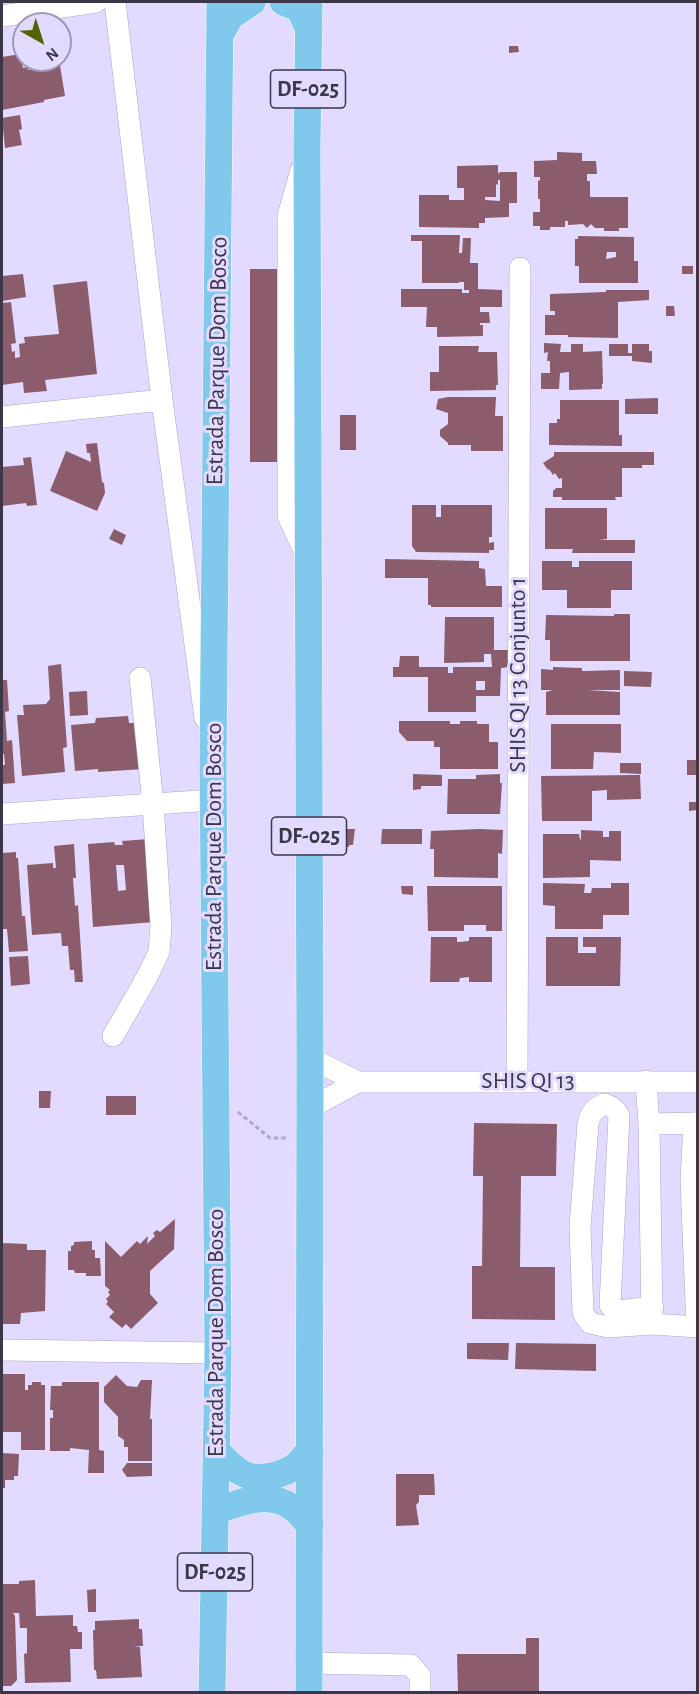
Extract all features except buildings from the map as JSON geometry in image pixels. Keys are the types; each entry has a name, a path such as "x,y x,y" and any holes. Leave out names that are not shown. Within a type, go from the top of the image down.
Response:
{"main road":[{"name":"Estrada Parque Dom Bosco","path":"212,1692 218,1353 213,765 220,2"},
{"path":"221,33 231,16 252,2"},
{"path":"283,2 299,8 309,30"},
{"name":"DF-025","path":"309,2 307,148 310,1058 309,1692"},
{"path":"217,1451 230,1465 244,1475 261,1478 280,1473 296,1465 310,1450"},
{"path":"216,1511 263,1498 276,1500 293,1507 310,1525"}],"street":[{"path":"2,16 96,2"},
{"path":"115,2 162,400 199,682 213,765"},
{"name":"SHIS QI 13 Conjunto 1","path":"517,1081 520,268"},
{"path":"2,417 162,400"},
{"path":"113,1036 159,952 161,926 153,804 140,678"},
{"path":"2,814 214,800"},
{"name":"SHIS QI 13","path":"310,1058 358,1082 698,1082"},
{"path":"646,1081 649,1124 652,1315"},
{"name":"SHIS QI 13","path":"310,1108 358,1082"},
{"path":"649,1124 696,1123 691,1140 691,1180 697,1327 652,1315 618,1311 610,1305 619,1116 611,1106 604,1104 590,1114 588,1124 580,1227 583,1313 590,1323 608,1327 652,1315"},
{"path":"2,1350 218,1353"},
{"path":"309,1663 411,1665 420,1676 420,1692"}],"path":[{"path":"216,1107 232,1107 270,1138 310,1138"}]}
